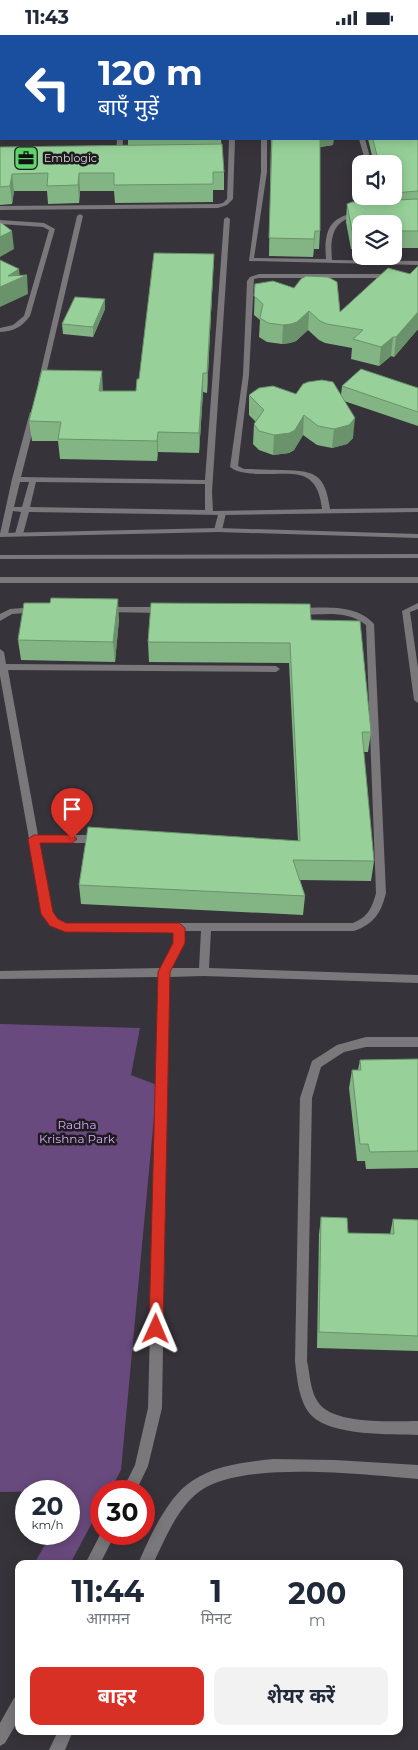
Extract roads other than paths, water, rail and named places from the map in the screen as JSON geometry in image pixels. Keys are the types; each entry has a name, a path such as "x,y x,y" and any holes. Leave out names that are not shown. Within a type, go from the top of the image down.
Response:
{"street":[{"path":"119,160 120,140"},
{"path":"0,207 218,206 230,199 232,140"},
{"path":"264,140 264,172 251,260 418,263"},
{"path":"362,140 366,155"},
{"path":"222,159 232,158"},
{"path":"109,160 129,160"},
{"path":"329,261 328,246 331,230 341,219 371,205"},
{"path":"40,388 80,216"},
{"path":"209,512 208,483 227,219"},
{"path":"0,222 44,225 52,229 27,316 22,325 0,330"},
{"path":"326,510 324,490 305,473 243,471 234,467 246,375 250,281 252,278 259,276 418,276"},
{"path":"35,406 2,535 218,530 418,536"},
{"path":"16,479 208,483"},
{"path":"19,534 33,479"},
{"path":"10,509 222,513 418,510"},
{"path":"218,530 222,513"},
{"path":"0,557 418,556"},
{"path":"0,581 418,580"},
{"path":"418,606 406,611 418,700"},
{"path":"0,618 10,612 42,610"},
{"path":"91,610 170,611"},
{"path":"0,652 47,914 54,922 65,927 354,927 370,921 377,911 381,893 370,624 362,616 346,611 287,611"},
{"path":"3,667 276,669"},
{"path":"34,839 110,839"},
{"path":"134,1480 141,1466 155,1408 164,972 179,943 179,928"},
{"path":"204,972 206,928"},
{"path":"0,975 204,972 418,979"},
{"path":"418,1042 366,1042 341,1048 316,1064 306,1098 301,1361 306,1393 317,1413 340,1424 418,1428"},
{"path":"148,1560 175,1509 196,1486 215,1475 236,1470 281,1465 418,1472"},
{"path":"94,1560 102,1545"},
{"path":"0,1738 15,1710"},
{"path":"57,1750 64,1735"}],"place":[{"name":"Emblogic","path":"26,158"}],"park label":[{"name":"Radha Krishna Park","path":"77,1132"}]}
